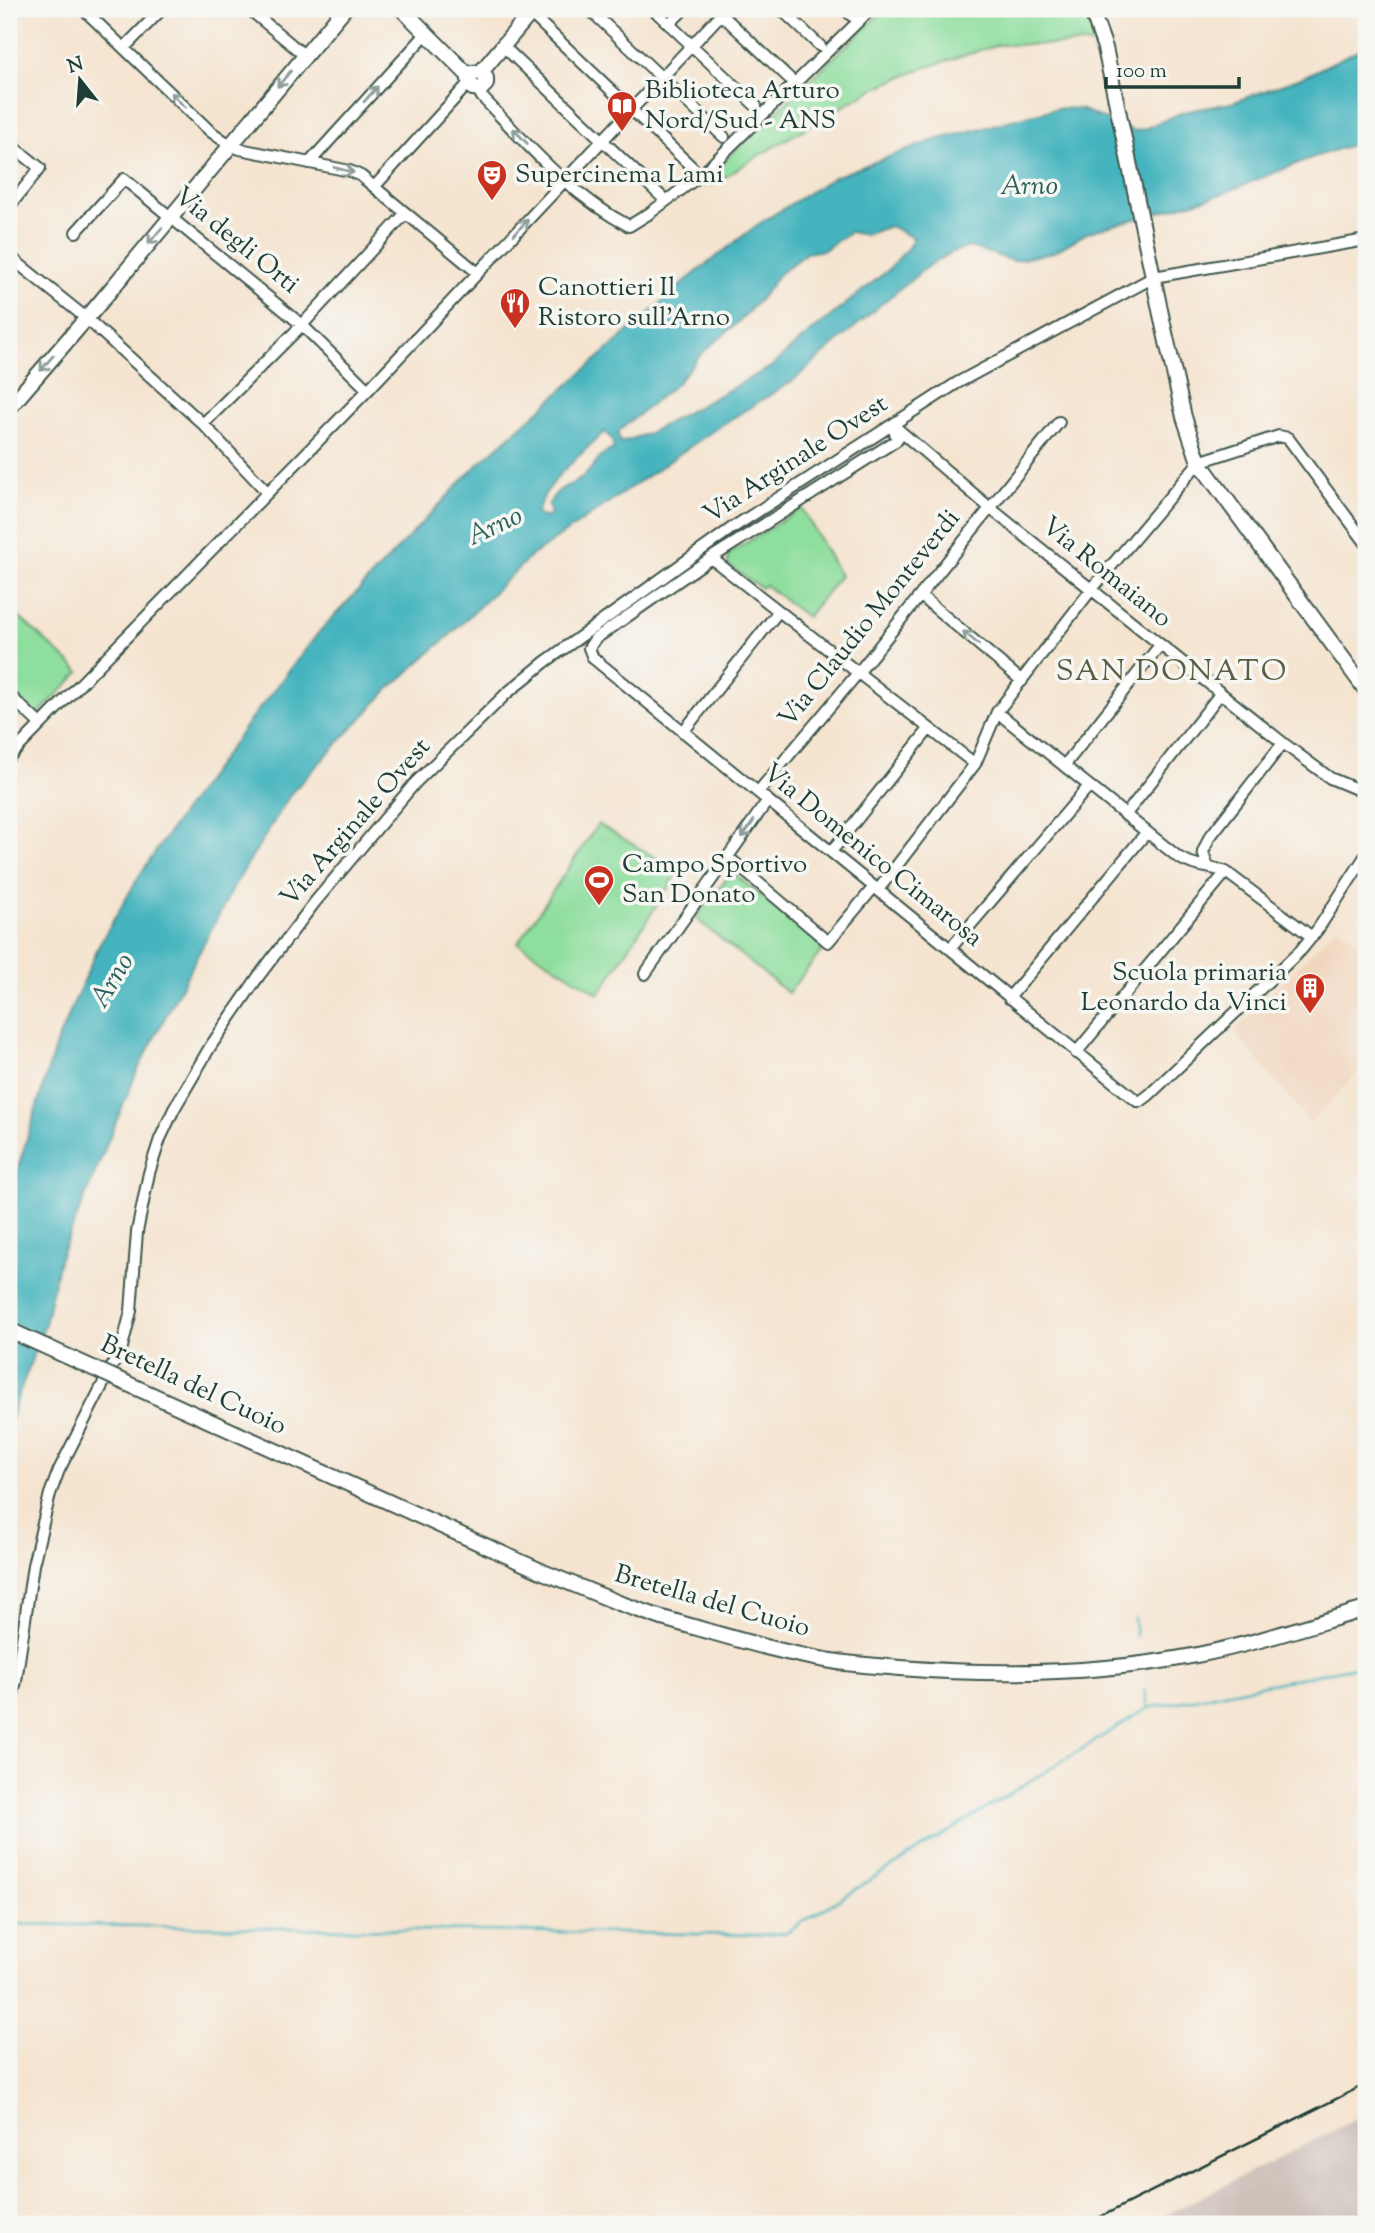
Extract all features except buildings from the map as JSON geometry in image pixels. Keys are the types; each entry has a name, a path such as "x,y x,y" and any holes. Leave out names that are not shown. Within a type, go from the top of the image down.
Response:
{"main road":[{"path":"10,406 172,217 344,9"},
{"path":"402,9 474,80 532,11"},
{"path":"1091,9 1105,48 1184,417 1199,462 1366,690"},
{"name":"Bretella del Cuoio","path":"9,1330 543,1572 619,1603 662,1618 769,1647 838,1662 966,1673 1060,1672 1142,1664 1199,1655 1366,1609"}],"street":[{"path":"83,9 210,131 230,145 350,171 375,186 478,273"},
{"path":"124,48 162,9"},
{"path":"249,9 304,55"},
{"path":"589,9 724,137"},
{"path":"653,9 756,106"},
{"path":"669,24 684,9"},
{"path":"781,9 824,49"},
{"path":"375,186 474,80 482,97 564,181 605,213 629,226 701,175 824,49 871,9"},
{"path":"532,11 694,169"},
{"path":"9,757 368,390 723,11 789,78"},
{"path":"309,163 427,33"},
{"path":"502,45 662,197"},
{"path":"9,143 40,168 9,207"},
{"name":"Via degli Orti","path":"76,232 124,179 302,325 368,390"},
{"path":"203,424 302,325 405,214"},
{"name":"Via Arginale Ovest","path":"9,1710 16,1681 33,1565 50,1494 59,1470 122,1347 131,1311 137,1232 149,1173 160,1139 210,1046 244,997 315,902 378,825 453,745 506,694 545,662 732,528 957,383 1154,277 1366,240"},
{"path":"9,256 86,318 203,424 267,492"},
{"name":"Via Claudio Monteverdi","path":"758,792 921,596 1059,422"},
{"path":"893,425 897,440 711,558 975,764"},
{"name":"Via Romaiano","path":"893,425 990,508 1220,694 1330,778 1366,793"},
{"path":"728,857 828,942 876,889 975,764 997,712 1091,590 1199,462 1279,436 1288,438 1366,543"},
{"name":"Via Domenico Cimarosa","path":"711,558 595,639 589,648 593,658 1130,1097 1141,1101 1149,1096 1312,937"},
{"path":"921,596 1021,681"},
{"path":"682,732 778,612"},
{"path":"1064,766 1160,645"},
{"path":"1126,814 1220,694"},
{"path":"9,695 40,724"},
{"path":"997,712 1187,863 1226,872 1312,937 1366,855"},
{"path":"831,852 930,730"},
{"path":"1208,867 1203,852 1209,838 1283,743"},
{"path":"950,949 1089,786"},
{"path":"645,974 768,800"},
{"path":"1009,998 1146,833"},
{"path":"1076,1053 1226,872"}],"shaded area":[{"path":"1338,926 1366,947 1366,1064 1310,1123 1234,1031"},
{"path":"1366,2114 1366,2224 1148,2224"}],"green space":[{"path":"885,9 1085,9 1096,44 997,45 924,68 875,88 751,160 712,186 706,178"},
{"path":"802,508 840,576 807,617 765,585 761,588 728,565 728,554"},
{"path":"9,608 80,672 37,715 9,690"},
{"name":"Campo Sportivo San Donato","path":"598,824 679,871 599,994 518,943"},
{"path":"732,872 825,947 788,993 695,918"}],"water":[{"name":"Arno","path":"1366,46 1366,140 1311,158 1219,195 1089,232 1054,252 1013,261 970,247 952,252 928,266 794,380 720,426 530,557 450,635 388,690 292,792 233,888 137,1071 59,1260 45,1324 14,1407 9,1429 9,1197 56,1044 100,943 141,873 180,816 320,631 474,468 689,278 757,225 834,177 932,141 1058,108 1080,109 1133,131 1183,112 1231,103 1303,77","holes":["890,226 914,238 907,249 887,271 771,367 649,433 620,443 618,433 621,429 676,384 702,353 742,319 778,275 806,253 824,250 850,232 865,235","604,432 612,439 614,449 600,457 579,480 556,493 548,506 551,512 548,517 539,516 537,512 545,494 560,474"]}],"waterway":[{"path":"1134,1618 1136,1636"},
{"path":"9,1924 759,1935 785,1933 1148,1708 1366,1665"},
{"path":"1145,1690 1148,1708"}],"railway":[{"path":"1086,2224 1366,2084"}],"place":[{"name":"Biblioteca Arturo Nord/Sud - ANS","path":"622,133"},
{"name":"Supercinema Lami","path":"492,202"},
{"name":"Canottieri Il Ristoro sull'Arno","path":"515,330"},
{"name":"Campo Sportivo San Donato","path":"599,907"},
{"name":"Scuola primaria Leonardo da Vinci","path":"1310,1015"}],"district":[{"name":"SAN DONATO","path":"1172,672"}]}
